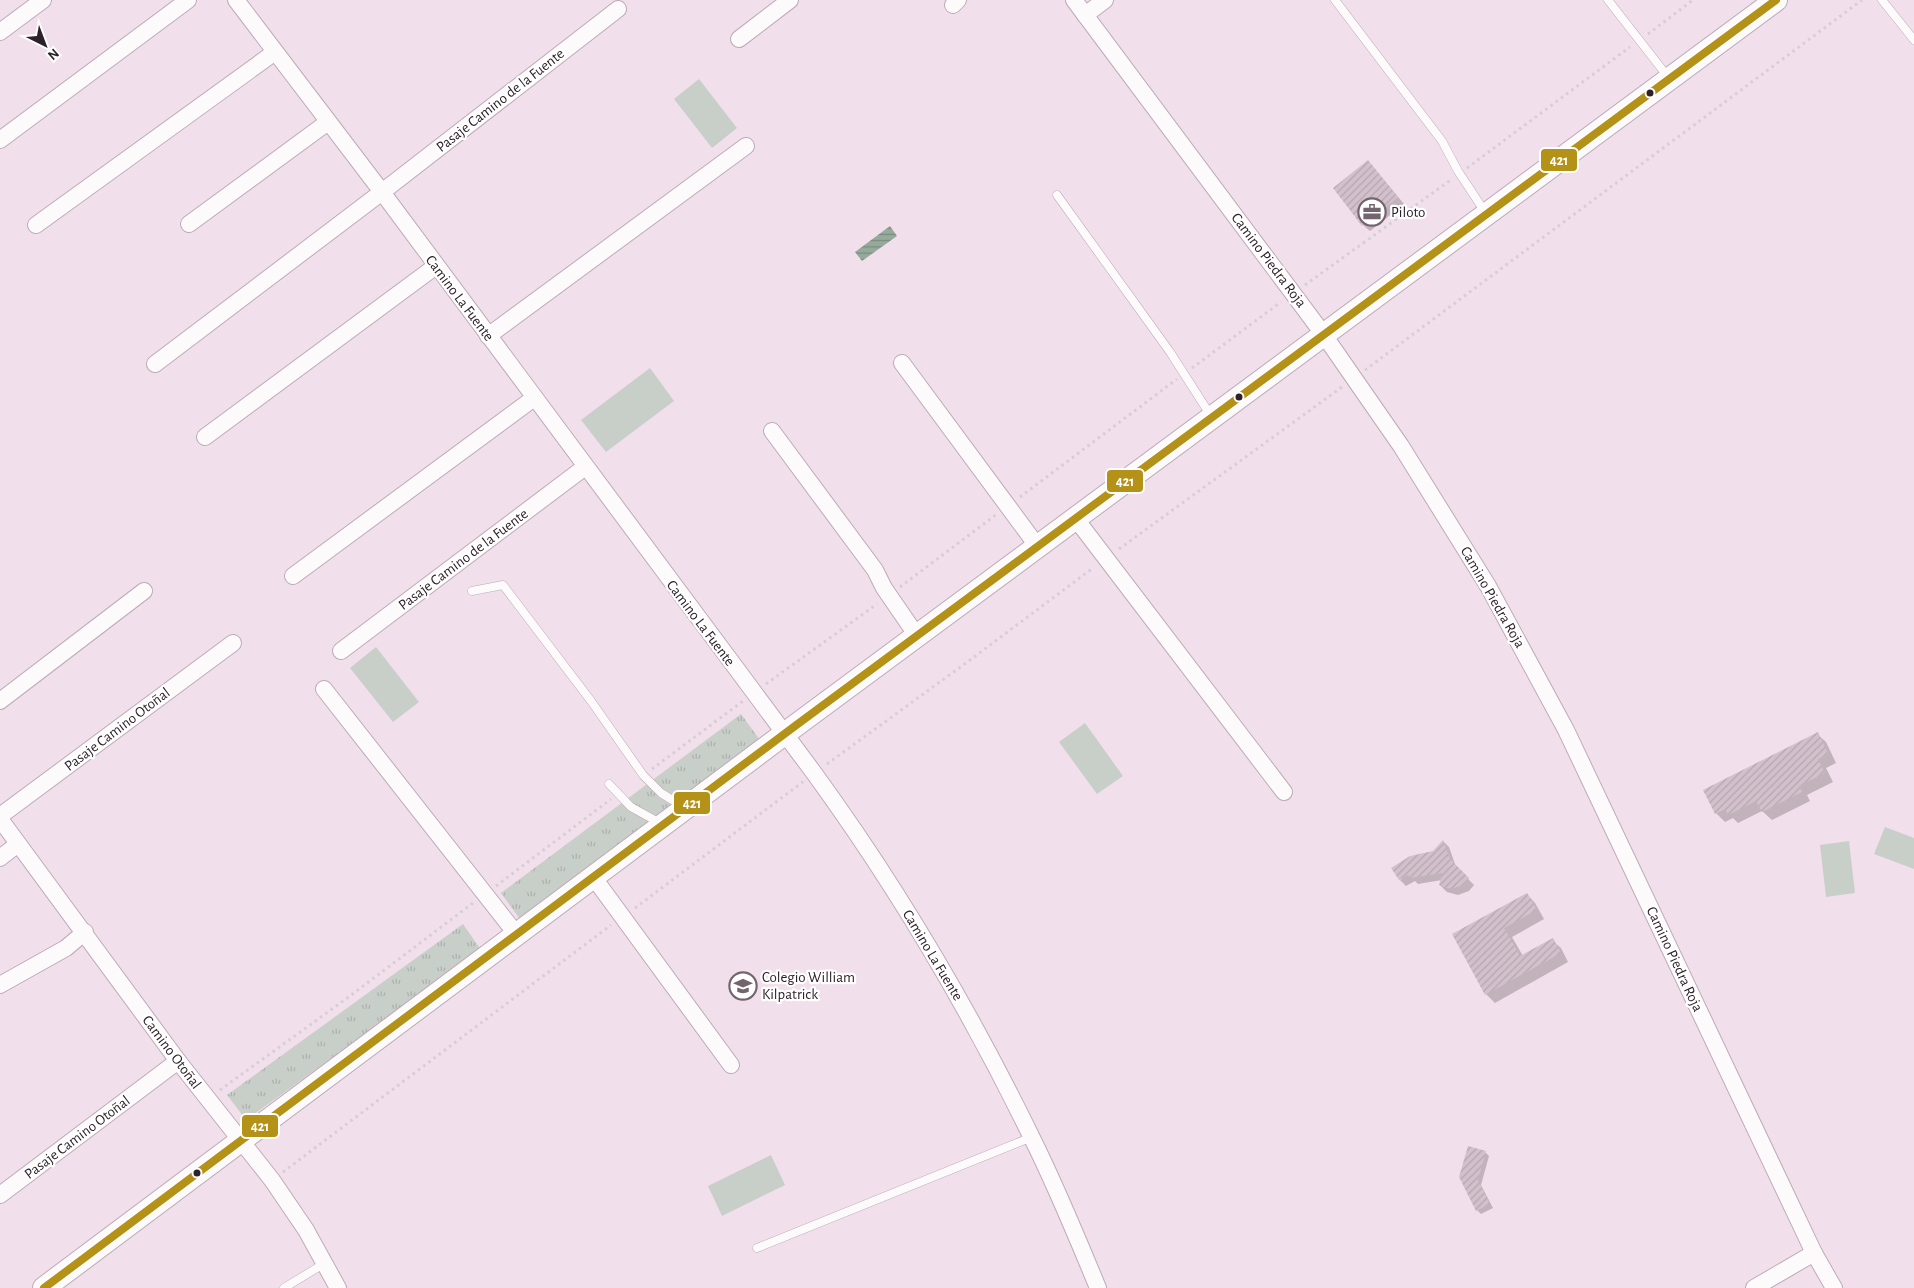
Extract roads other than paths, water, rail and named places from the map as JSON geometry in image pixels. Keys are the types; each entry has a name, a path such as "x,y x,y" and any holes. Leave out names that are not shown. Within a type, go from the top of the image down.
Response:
{"street":[{"path":"0,32 43,0"},
{"path":"0,140 188,0"},
{"name":"Camino La Fuente","path":"236,0 382,192 814,773 874,860 938,961 983,1041 1032,1137 1098,1288"},
{"path":"738,39 790,0"},
{"name":"Camino Piedra Roja","path":"1074,0 1324,335 1445,516 1488,586 1562,722 1814,1252 1834,1288"},
{"path":"1085,15 1105,0"},
{"path":"44,1288 784,734 1776,0"},
{"name":"Pasaje Camino de la Fuente","path":"155,364 382,192 618,8"},
{"path":"36,225 275,52"},
{"path":"190,224 328,122"},
{"path":"488,336 746,146"},
{"path":"205,437 436,266"},
{"path":"902,363 1038,547"},
{"path":"293,576 534,398"},
{"path":"772,431 875,570 889,595 917,636"},
{"name":"Pasaje Camino de la Fuente","path":"341,651 585,467"},
{"path":"1076,519 1284,792"},
{"path":"0,701 144,591"},
{"name":"Pasaje Camino Otoñal","path":"0,817 233,643"},
{"path":"324,689 517,935"},
{"name":"Camino Otoñal","path":"0,817 178,1061 272,1180 306,1230 338,1288"},
{"path":"0,858 18,844"},
{"path":"594,878 731,1065"},
{"path":"0,985 66,948 85,932"},
{"name":"Pasaje Camino Otoñal","path":"0,1195 178,1061"},
{"path":"1754,1288 1814,1252"}],"lane":[{"path":"1335,0 1442,141 1460,174 1487,214"},
{"path":"1608,0 1670,79"},
{"path":"1882,0 1914,40"},
{"path":"1058,195 1141,311 1212,418"},
{"path":"472,591 504,585 592,701 643,775 661,793 686,808"},
{"path":"610,784 631,807 663,825"},
{"path":"757,1248 1032,1137"},
{"path":"284,1288 325,1263"}],"place":[{"name":"Piloto","path":"1372,212"},
{"name":"Colegio William Kilpatrick","path":"743,986"}]}
